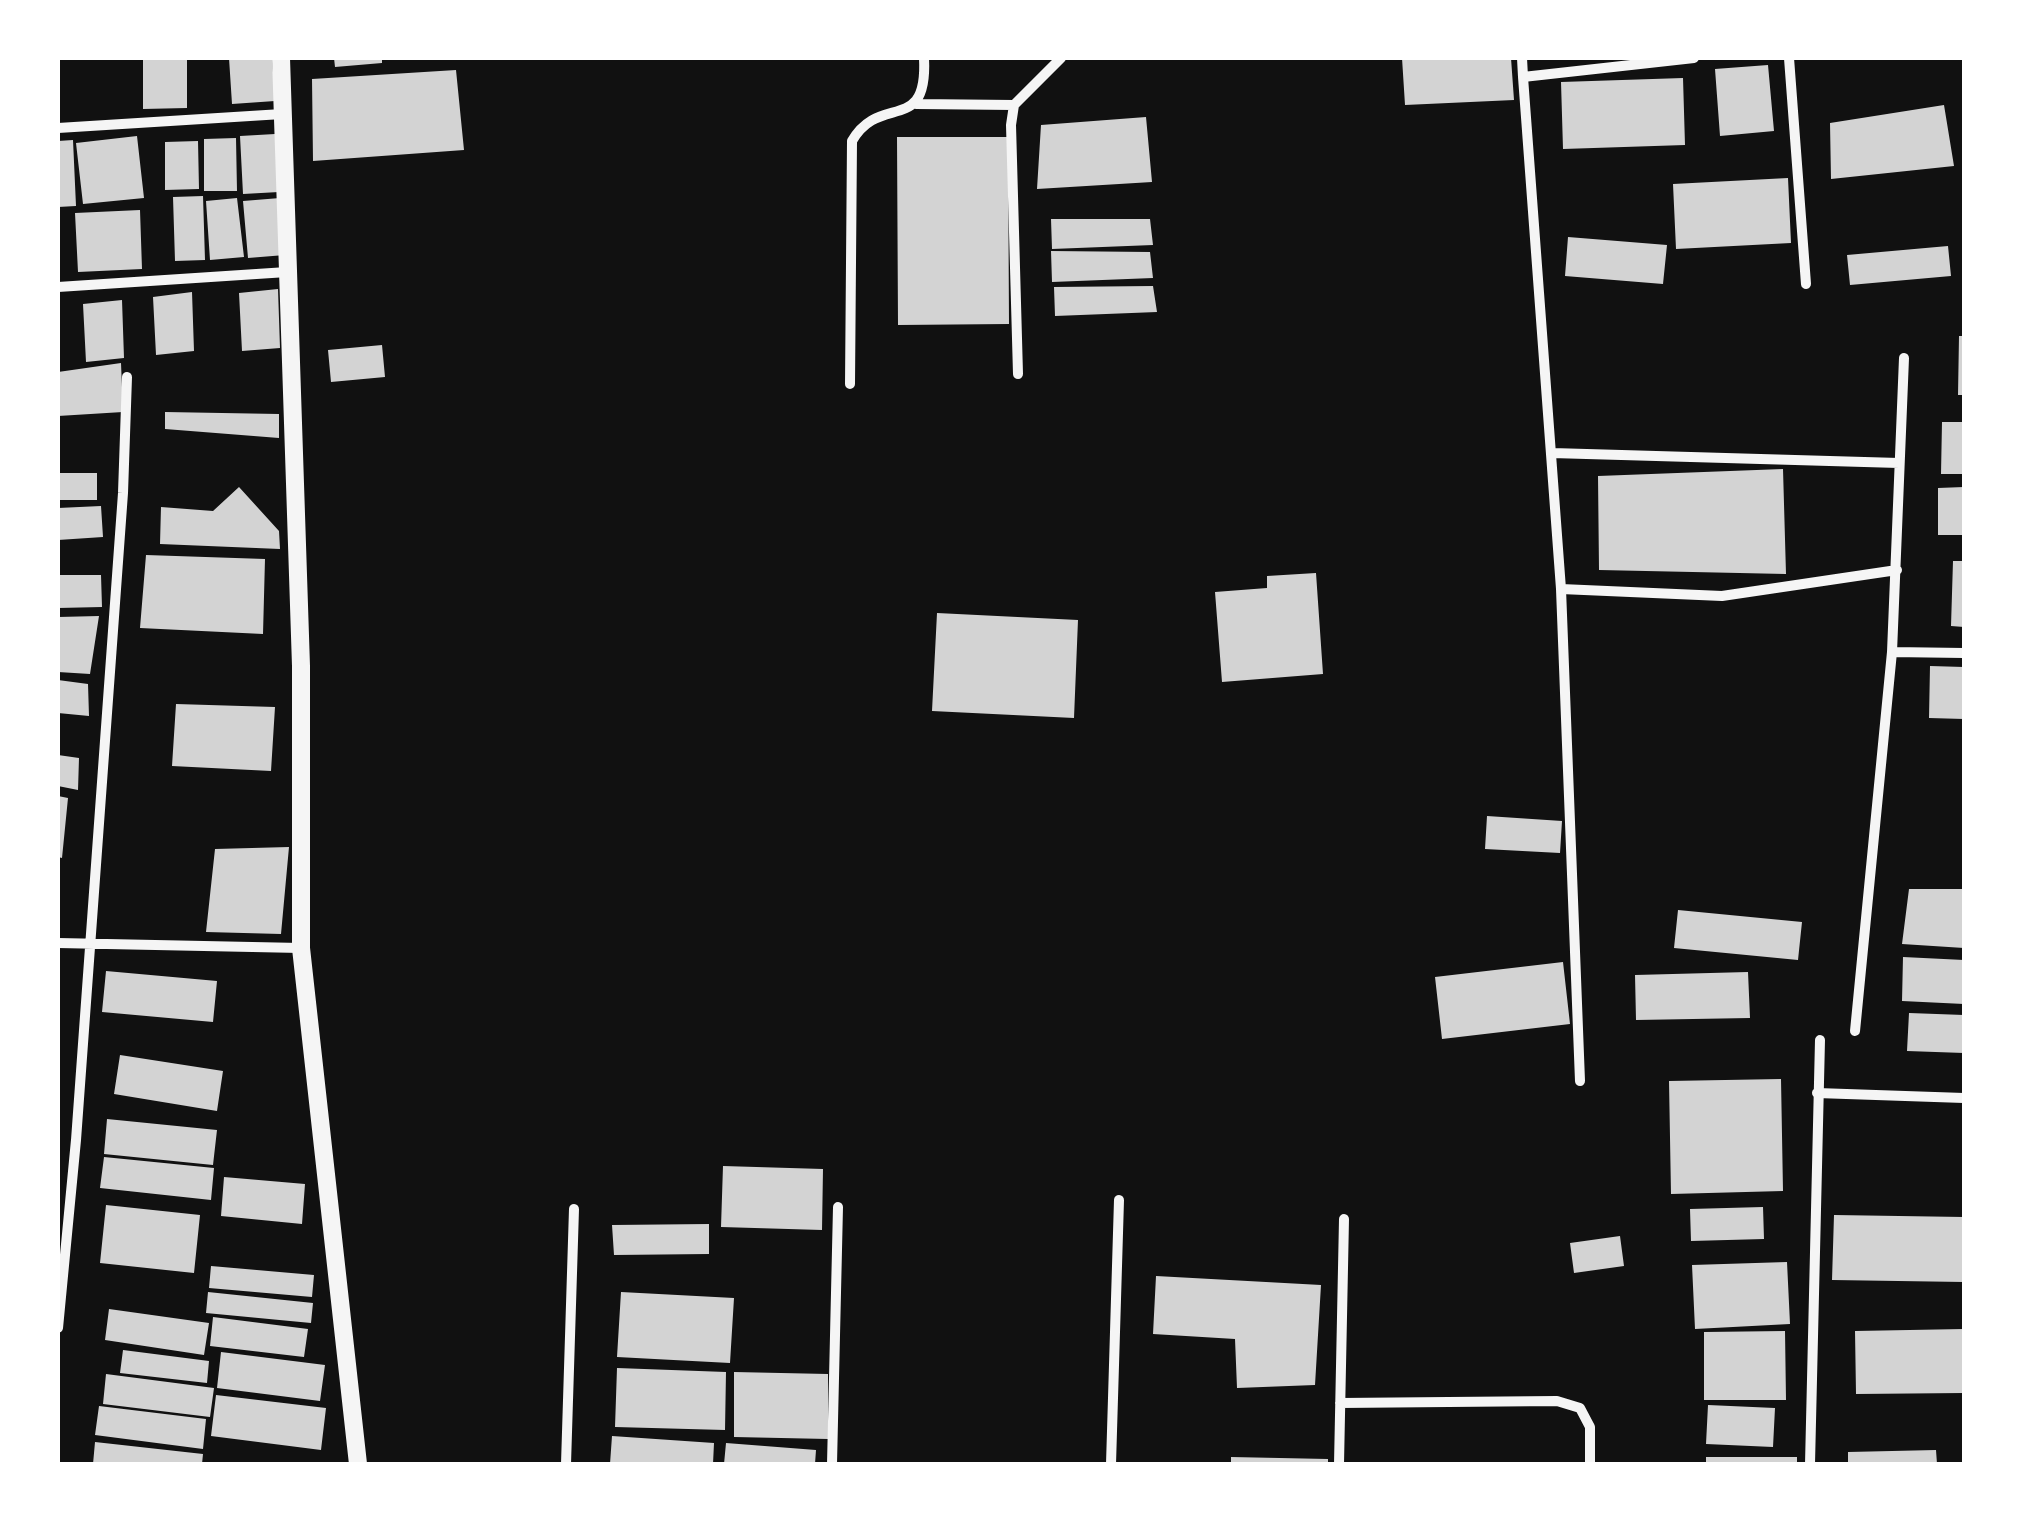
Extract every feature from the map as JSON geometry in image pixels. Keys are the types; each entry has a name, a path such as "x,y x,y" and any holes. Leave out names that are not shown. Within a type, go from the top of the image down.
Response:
{"street":[{"path":"281,58 301,666 301,948 358,1464"},
{"path":"916,104 925,88 924,58"},
{"path":"1018,374 1011,126 1014,105 1061,58"},
{"path":"1522,58 1562,589 1580,1080"},
{"path":"1523,76 1694,58"},
{"path":"1789,58 1806,284"},
{"path":"850,384 852,141 860,126 916,104 1014,105"},
{"path":"58,128 282,114"},
{"path":"58,286 287,272"},
{"path":"1855,1031 1892,652 1904,358"},
{"path":"58,1328 76,1140 123,492 127,376"},
{"path":"1552,453 1899,463"},
{"path":"1562,589 1722,596 1897,570"},
{"path":"1892,652 1964,653"},
{"path":"58,943 301,948"},
{"path":"1810,1464 1820,1040"},
{"path":"1817,1092 1964,1098"},
{"path":"1111,1464 1119,1200"},
{"path":"832,1464 838,1206"},
{"path":"566,1464 574,1209"},
{"path":"1338,1464 1344,1219"},
{"path":"1340,1403 1556,1402 1580,1408 1590,1427 1590,1464"}],"building":[{"path":"143,58 187,58 187,108 143,109"},
{"path":"229,58 272,58 275,101 232,104"},
{"path":"334,58 382,58 382,63 335,67"},
{"path":"1402,58 1511,58 1514,100 1405,105"},
{"path":"1768,65 1774,131 1720,136 1715,69"},
{"path":"456,70 464,150 313,161 312,79"},
{"path":"1683,78 1685,145 1563,149 1561,82"},
{"path":"1944,105 1954,166 1831,179 1830,123"},
{"path":"1146,117 1152,182 1037,189 1041,125"},
{"path":"275,134 279,192 243,194 240,136"},
{"path":"137,136 144,198 83,204 76,143"},
{"path":"897,137 1008,137 1009,324 898,325"},
{"path":"236,138 237,191 204,191 204,139"},
{"path":"73,140 76,206 58,207 58,141"},
{"path":"198,141 199,189 165,190 165,142"},
{"path":"1788,178 1791,243 1676,249 1673,184"},
{"path":"203,196 205,260 175,261 173,197"},
{"path":"237,198 244,257 210,260 206,201"},
{"path":"280,198 285,255 248,258 243,201"},
{"path":"140,210 142,269 78,272 75,213"},
{"path":"1051,219 1150,219 1153,245 1052,249"},
{"path":"1568,237 1667,245 1663,284 1565,276"},
{"path":"1948,246 1951,276 1850,285 1847,255"},
{"path":"1051,251 1150,252 1153,278 1052,282"},
{"path":"1153,286 1157,312 1055,316 1054,287"},
{"path":"278,289 280,348 242,351 239,293"},
{"path":"192,292 194,351 156,355 153,297"},
{"path":"122,300 124,358 86,362 83,304"},
{"path":"1959,336 1964,336 1964,395 1958,395"},
{"path":"382,345 385,377 331,382 328,350"},
{"path":"121,363 123,412 58,416 58,372"},
{"path":"165,412 279,414 279,438 165,429"},
{"path":"1942,422 1964,422 1964,474 1941,474"},
{"path":"1783,469 1786,574 1599,570 1598,476"},
{"path":"58,473 97,473 97,500 58,500"},
{"path":"239,487 279,531 280,549 160,544 161,507 213,511"},
{"path":"1964,487 1964,535 1938,535 1938,488"},
{"path":"101,506 103,537 58,540 58,508"},
{"path":"146,555 265,559 263,634 140,628"},
{"path":"1953,561 1964,561 1964,627 1951,626"},
{"path":"1316,573 1323,674 1222,682 1215,592 1267,588 1267,576"},
{"path":"58,575 101,575 102,607 58,608"},
{"path":"937,613 1078,620 1074,718 932,711"},
{"path":"99,616 90,674 58,672 58,617"},
{"path":"1930,666 1964,667 1964,719 1929,718"},
{"path":"58,680 88,684 89,716 58,713"},
{"path":"176,704 275,707 271,771 172,766"},
{"path":"58,755 79,758 78,790 58,786"},
{"path":"58,796 68,798 62,858 58,857"},
{"path":"1487,816 1562,821 1560,853 1485,849"},
{"path":"289,847 281,934 206,932 215,849"},
{"path":"1909,889 1964,889 1964,948 1902,944"},
{"path":"1678,910 1802,922 1798,960 1674,948"},
{"path":"1903,957 1964,960 1964,1004 1902,1001"},
{"path":"1563,962 1570,1024 1442,1039 1435,977"},
{"path":"106,971 217,981 213,1022 102,1012"},
{"path":"1748,972 1750,1018 1636,1020 1635,975"},
{"path":"1909,1013 1964,1015 1964,1053 1907,1051"},
{"path":"120,1055 223,1071 217,1111 114,1094"},
{"path":"1781,1079 1783,1191 1671,1194 1669,1081"},
{"path":"107,1119 217,1130 213,1165 104,1154"},
{"path":"104,1157 214,1168 211,1200 100,1188"},
{"path":"723,1166 823,1169 822,1230 721,1227"},
{"path":"224,1177 305,1184 302,1224 221,1216"},
{"path":"106,1205 200,1215 194,1273 100,1263"},
{"path":"1763,1207 1764,1239 1691,1241 1690,1209"},
{"path":"1834,1215 1964,1217 1964,1282 1832,1280"},
{"path":"709,1224 709,1254 614,1255 612,1225"},
{"path":"1620,1236 1624,1266 1574,1273 1570,1243"},
{"path":"1787,1262 1790,1324 1695,1329 1692,1265"},
{"path":"211,1266 314,1275 312,1297 209,1288"},
{"path":"1156,1276 1321,1285 1315,1385 1237,1388 1235,1339 1153,1334"},
{"path":"208,1292 313,1303 311,1323 206,1313"},
{"path":"621,1292 734,1298 730,1363 617,1357"},
{"path":"109,1309 209,1323 204,1355 105,1340"},
{"path":"213,1317 308,1329 304,1357 210,1346"},
{"path":"1964,1329 1964,1393 1856,1394 1855,1331"},
{"path":"1785,1331 1786,1400 1704,1400 1704,1332"},
{"path":"123,1350 209,1361 207,1383 120,1373"},
{"path":"221,1352 325,1365 320,1401 217,1388"},
{"path":"617,1368 726,1372 725,1430 615,1427"},
{"path":"734,1372 828,1374 828,1439 734,1437"},
{"path":"106,1374 214,1388 210,1417 103,1404"},
{"path":"216,1395 326,1408 321,1450 211,1436"},
{"path":"1708,1405 1775,1408 1773,1447 1706,1444"},
{"path":"99,1406 206,1419 203,1449 95,1435"},
{"path":"612,1436 714,1443 713,1464 610,1464"},
{"path":"95,1442 203,1454 202,1464 93,1464"},
{"path":"726,1443 816,1450 815,1464 724,1464"},
{"path":"1936,1450 1937,1464 1848,1464 1848,1452"},
{"path":"1231,1457 1328,1459 1328,1464 1231,1464"},
{"path":"1706,1457 1797,1457 1797,1464 1706,1464"}]}
